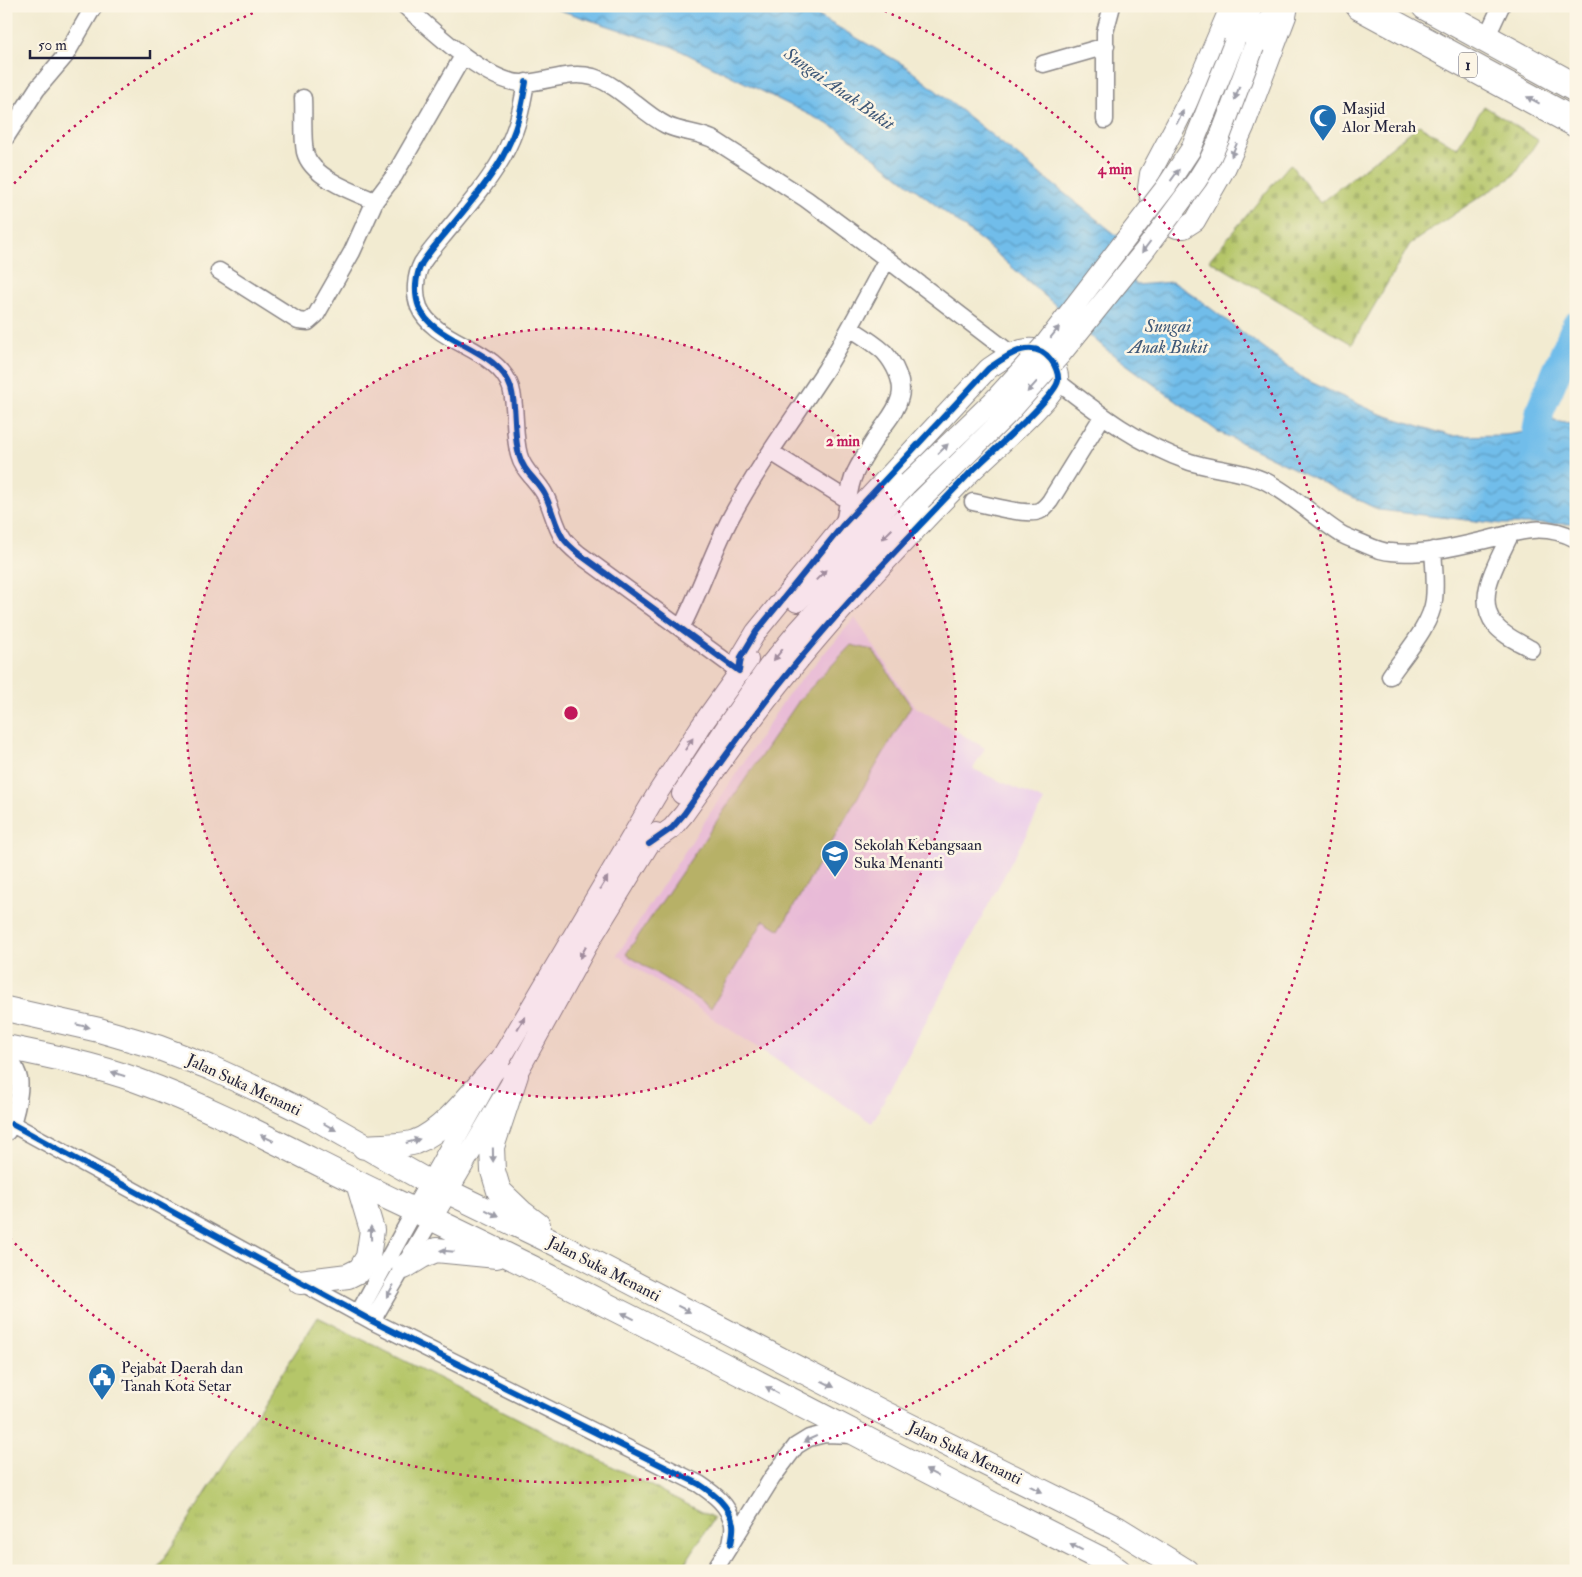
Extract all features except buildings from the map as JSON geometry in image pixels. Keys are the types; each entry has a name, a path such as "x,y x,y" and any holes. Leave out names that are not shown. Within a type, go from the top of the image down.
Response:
{"highway":[{"name":"1","path":"1360,6 1576,123"},
{"name":"1","path":"1426,6 1576,88"}],"main road":[{"name":"Jalan Suka Menanti","path":"6,1009 99,1030 157,1047 210,1067 312,1116 364,1147 439,1187 579,1255 884,1413 1118,1530 1186,1571"},
{"name":"Jalan Suka Menanti","path":"6,1047 83,1063 136,1080 200,1106 513,1257 1096,1557 1119,1571"},
{"path":"364,1147 414,1143 447,1121 506,1070"},
{"path":"506,1070 492,1147 493,1171 499,1191 521,1212 579,1255"},
{"path":"348,1276 360,1270 368,1257 372,1241 370,1220 358,1183"},
{"path":"300,1282 370,1273 394,1267 436,1250 513,1257"}],"street":[{"path":"6,137 37,89 64,56 94,6"},
{"path":"405,6 464,56 497,76 516,82 572,74 594,77 605,82 665,124 677,129 707,136 716,141 806,200 887,259 1010,354"},
{"path":"1106,120 1105,32 1112,6"},
{"path":"1232,6 1228,10 1202,73 1178,123 1150,174 1148,188 1152,204 1162,219 1177,228 1184,228 1195,220 1226,167 1244,127 1288,6"},
{"path":"506,1070 589,942 649,844 769,666 873,548 1008,415 1061,354 1145,250 1197,180 1210,159 1220,137 1253,6"},
{"path":"365,1318 506,1070 658,794 739,670 804,592 908,484 993,400 1045,344 1166,187 1191,149 1244,45 1263,28 1278,6"},
{"path":"1486,38 1501,6"},
{"path":"1042,64 1106,46"},
{"path":"219,271 298,321 308,322 316,315 352,252 375,201 394,176 464,56"},
{"path":"526,82 520,116 512,138 502,157 486,183 422,264 415,285 419,308 432,325 493,362 505,375 511,388 518,455 528,474 544,493 564,540 579,554 739,670"},
{"path":"303,98 305,151 308,162 316,171 326,177 375,201"},
{"path":"681,628 700,590 721,536 743,497 850,328 887,259"},
{"path":"843,525 847,513 849,487 854,474 897,408 901,396 897,372 891,360 882,350 850,328"},
{"path":"739,670 741,657 756,632 843,525 988,368 1010,354 1026,348 1043,353 1050,358 1055,365 1058,382 1102,417 1139,439 1189,461 1256,477 1278,488 1342,534 1369,546 1389,552 1407,553 1479,542 1534,529 1553,530 1576,540"},
{"path":"649,844 672,828 684,814 757,712 827,627 888,558 969,474 1048,398 1058,382"},
{"path":"973,502 1028,513 1038,512 1050,501 1102,417"},
{"path":"771,452 848,500"},
{"path":"1511,534 1489,582 1486,602 1489,615 1495,625 1506,635 1531,649"},
{"path":"1390,676 1419,635 1427,622 1432,608 1434,599 1433,550"},
{"path":"6,1053 19,1074 21,1090 9,1129 365,1318 699,1484 715,1494 727,1509 733,1524 731,1544"},
{"path":"714,1571 772,1478 796,1446 809,1438 825,1434 857,1435"}],"shaded area":[{"name":"Sekolah Kebangsaan Suka Menanti","path":"855,618 914,706 985,748 973,769 1044,801 872,1123 617,955 787,696"}],"green space":[{"path":"1484,106 1538,140 1515,175 1410,244 1352,344 1209,260 1290,164 1320,203 1419,125 1457,148"},
{"path":"851,645 873,650 911,706 780,930 764,920 711,1008 626,954 800,699"},
{"path":"318,1317 714,1518 680,1571 156,1571"}],"water":[{"name":"Sungai Anak Bukit","path":"547,6 801,6 904,65 1130,246 1124,264 1136,285 1172,282 1189,292 1304,379 1378,413 1451,436 1505,435 1525,432 1540,411 1554,421 1576,425 1576,524 1502,524 1379,510 1217,431 1107,350 983,242 838,129 673,47"}],"waterway":[{"path":"1534,450 1540,411 1576,325"}],"cycle path":[{"path":"526,82 518,121 502,158 477,195 422,263 416,285 419,307 438,330 480,354 504,374 513,396 516,439 521,461 544,493 557,527 566,542 579,554 739,671 741,657 756,632 843,525 988,369 1011,354 1028,349 1036,349 1044,353 1051,360 1058,375 1058,381 1045,401 967,476 832,621 757,713 684,814 672,828 649,844"},
{"path":"12,1124 372,1321 699,1484 715,1496 728,1511 733,1526 731,1544"}],"place":[{"name":"Masjid Alor Merah","path":"1323,142"},
{"name":"Sekolah Kebangsaan Suka Menanti","path":"835,878"},
{"name":"Pejabat Daerah dan Tanah Kota Setar","path":"102,1401"}]}
